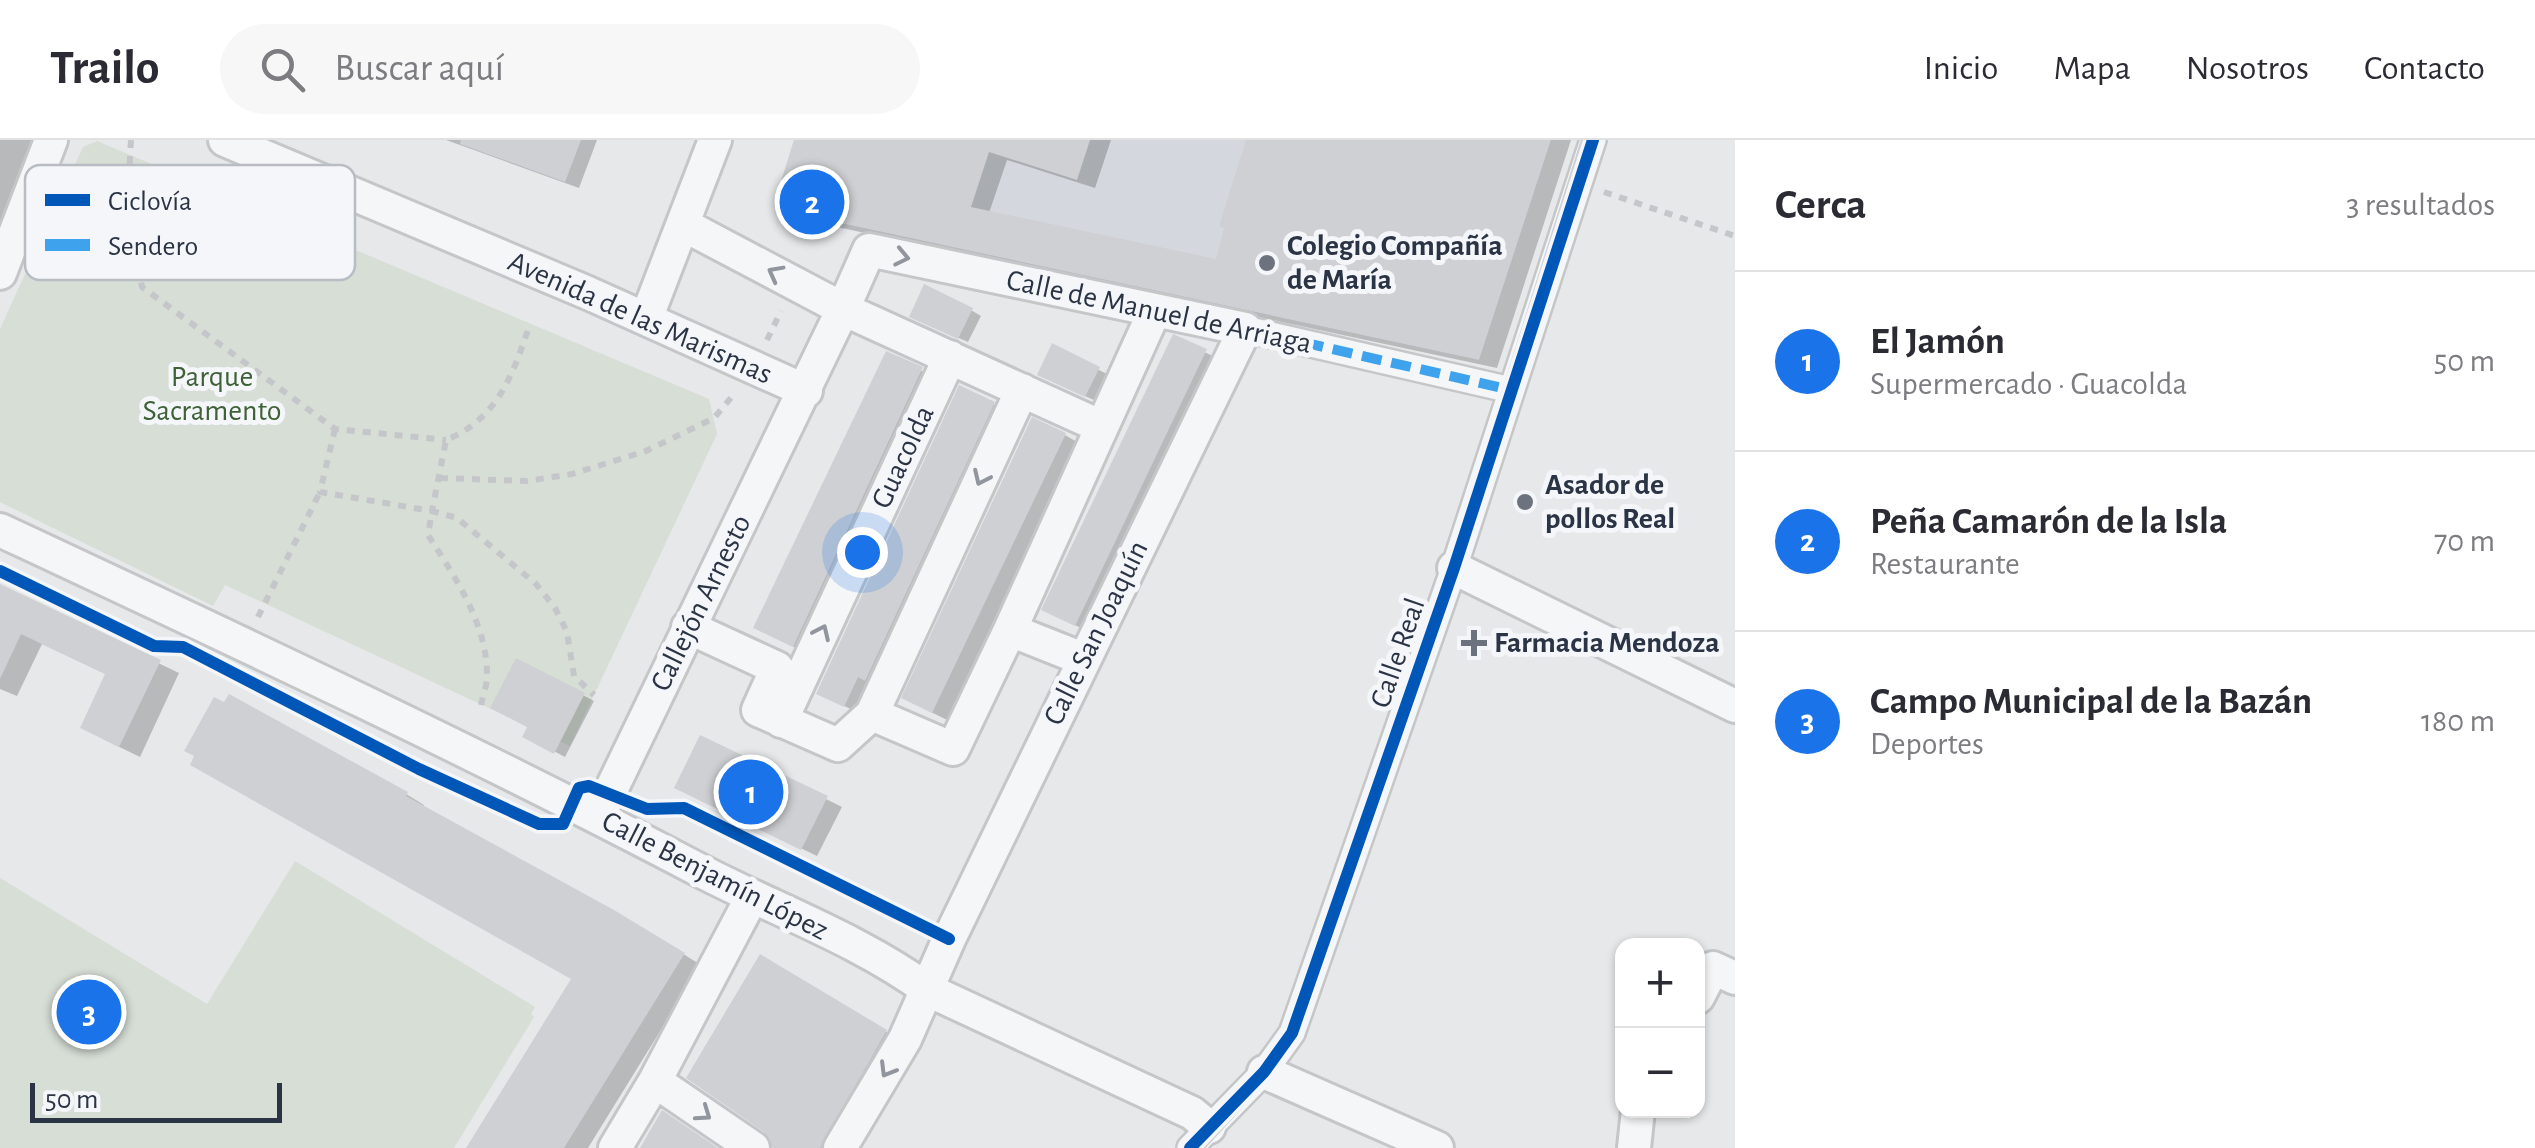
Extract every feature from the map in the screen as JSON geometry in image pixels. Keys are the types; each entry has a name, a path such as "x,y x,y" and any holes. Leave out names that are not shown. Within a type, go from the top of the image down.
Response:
{"street":[{"path":"41,165 51,140"},
{"name":"Avenida de las Marismas","path":"224,140 283,165"},
{"path":"646,319 715,140"},
{"name":"Calle Real","path":"1200,1137 1264,1072 1292,1033 1454,568 1593,140"},
{"name":"Avenida de las Marismas","path":"355,196 806,391 843,309"},
{"path":"0,273 25,208"},
{"path":"684,225 843,309 1102,426"},
{"name":"Calle de Manuel de Arriaga","path":"843,309 869,250 1512,390"},
{"path":"872,714 953,749 1155,310"},
{"name":"Calle San Joaquín","path":"840,1148 906,1039 949,939 1245,329"},
{"name":"Guacolda","path":"781,721 950,357"},
{"path":"688,628 777,668 758,710 838,745 872,714 1022,390"},
{"name":"Callejón Arnesto","path":"598,817 806,391"},
{"name":"Calle Benjamín López","path":"0,530 598,817 752,898 895,966 928,990 1192,1113 1200,1137"},
{"path":"1454,568 1735,706"},
{"path":"1010,630 1084,659"},
{"path":"615,1148 656,1081 752,898"},
{"path":"1705,990 1724,972"},
{"path":"1264,1072 1437,1148"},
{"path":"656,1081 753,1148"},
{"path":"1634,1148 1637,1118"}],"path":[{"path":"131,165 132,140"},
{"path":"1579,184 1735,236"},
{"path":"141,280 142,287 336,430 446,440 471,430 493,408 530,324"},
{"path":"440,478 527,481 572,474 646,452 714,418 755,368 782,307 768,301"},
{"path":"243,645 320,492 336,430"},
{"path":"446,440 428,535 461,587 478,626 488,675 481,704"},
{"path":"320,492 457,518 536,584 555,608 567,632 574,676 594,695"}],"shaded area":[{"name":"Colegio Compañía de María","path":"794,140 1551,140 1479,360 803,215 783,198 780,185"}],"green space":[{"name":"Parque Sacramento","path":"97,141 154,165 75,165 83,147"},
{"name":"Parque Sacramento","path":"355,250 709,399 717,434 570,746 225,585 213,606 0,502 0,329 25,274 25,280 355,280"},
{"path":"295,861 535,1007 531,1014 534,1017 454,1148 0,1148 0,878 207,1004"}],"building":[{"path":"461,140 581,140 565,182 460,144"},
{"name":"Colegio Compañía de María","path":"794,140 1090,140 1077,180 989,152 971,207 1216,259 1224,228 1219,226 1246,140 1551,140 1479,360 803,215 783,198 780,185"},
{"path":"924,284 973,308 958,339 909,317"},
{"path":"1173,334 1207,349 1075,626 1041,610"},
{"path":"1052,343 1100,367 1085,397 1037,375"},
{"path":"886,351 923,367 793,647 753,628"},
{"path":"959,385 995,402 865,681 858,677 844,707 816,694"},
{"path":"1032,417 1066,433 932,713 901,698"},
{"path":"0,584 161,660 119,747 80,728 105,674 21,634 0,679"},
{"path":"516,658 585,693 554,754 522,737 527,727 490,708"},
{"path":"229,694 408,792 406,796 685,953 564,1148 466,1148 571,979 190,765 194,756 184,751 214,697 224,702"},
{"path":"700,735 828,796 801,850 674,788"},
{"path":"760,954 887,1030 820,1148 773,1148 764,1132 686,1078"},
{"path":"662,1110 718,1148 640,1148"}],"tram line":[{"path":"1502,394 1582,140"},
{"path":"1204,1148 1270,1076 1297,1037 1460,571 1601,140"}],"marked path":[{"path":"1245,329 1511,390"}],"cycle path":[{"path":"1190,1148 1264,1072 1292,1033 1454,568 1593,140"},
{"path":"0,571 154,646 183,647 419,769 539,824 563,824 579,788 589,786 647,809 684,808 949,939"}],"place":[{"name":"Peña Camarón de la Isla","path":"812,202"},
{"name":"Colegio Compañía de María","path":"1267,263"},
{"name":"Asador de pollos Real","path":"1525,502"},
{"name":"Farmacia Mendoza","path":"1474,643"},
{"name":"El Jamón","path":"751,792"},
{"name":"Campo Municipal de la Bazán","path":"89,1012"}]}
